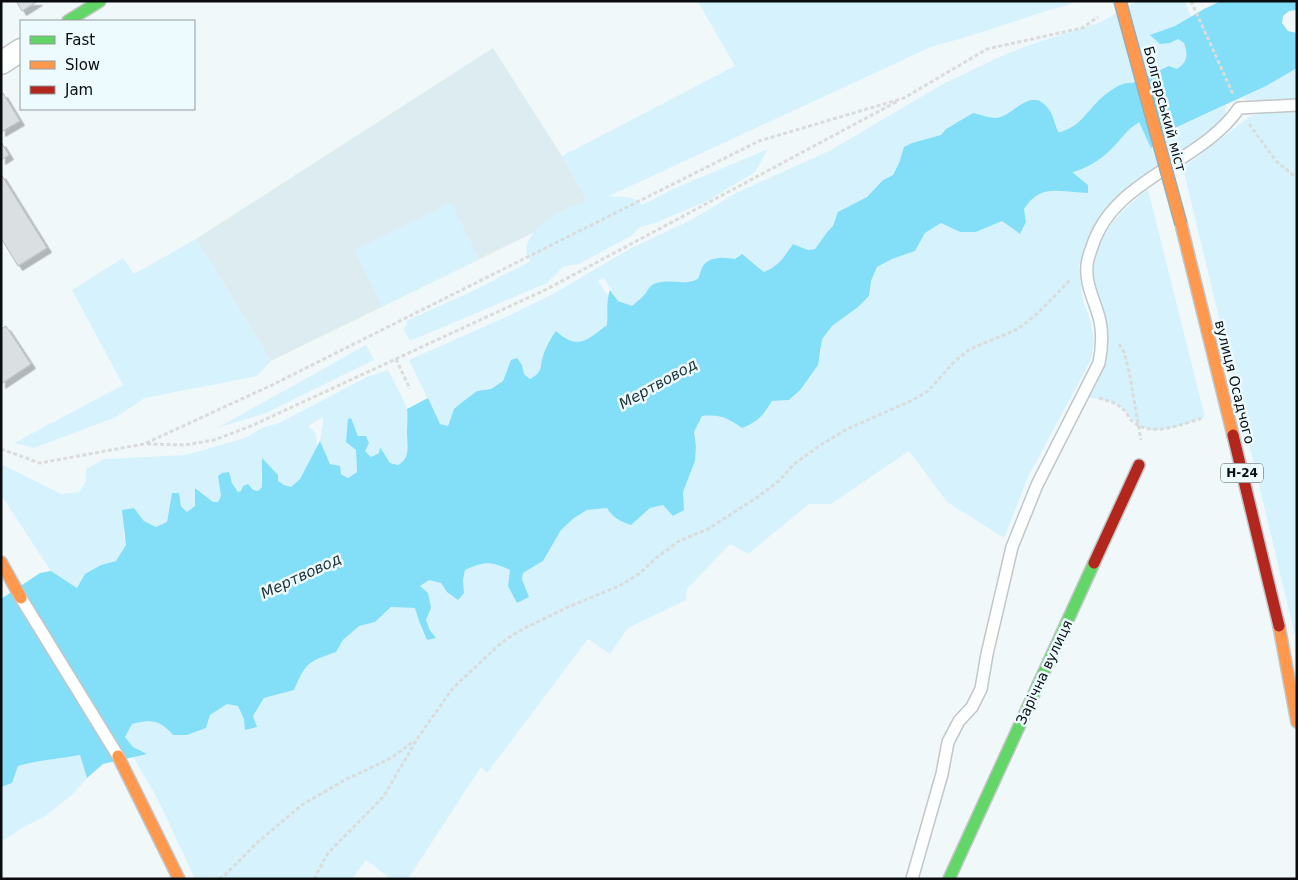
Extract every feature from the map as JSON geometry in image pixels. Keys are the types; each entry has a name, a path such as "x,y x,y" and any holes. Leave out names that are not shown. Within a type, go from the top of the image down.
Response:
{"main road":[{"path":"70,20 100,1"},
{"name":"Болгарський міст","path":"1120,1 1181,224"},
{"name":"вулиця Осадчого","path":"1181,224 1280,628 1296,717"},
{"name":"Зарічна вулиця","path":"949,879 1139,465"},
{"path":"1,562 21,598"},
{"path":"118,756 179,879"}],"street":[{"path":"1,63 20,51"}],"lane":[{"path":"912,879 942,774 948,742 959,721 972,707 980,688 1012,547 1037,485 1099,363 1103,342 1099,320 1090,295 1086,266 1096,234 1114,209 1139,186 1215,135 1229,122 1239,108 1297,105"},
{"path":"21,598 118,756"}],"path":[{"path":"1191,1 1239,108 1267,151 1297,178"},
{"path":"1,448 40,463 144,444 184,444 214,440 251,426 547,289 904,98 987,50 1082,28 1106,12"},
{"path":"144,444 272,385 759,141 904,98"},
{"path":"314,879 328,853 384,796 417,739 453,688 501,644 519,631 568,607 620,586 639,574 656,558 679,541 708,529 756,498 780,480 794,464 819,446 847,429 913,400 928,390 954,361 970,349 1018,329 1037,314 1086,266"},
{"path":"1099,320 1113,334 1124,352 1130,371 1142,448 1139,465"},
{"path":"396,359 410,389"},
{"path":"1081,399 1098,398 1113,402 1124,409 1130,419 1139,426 1152,430 1166,429 1227,410"},
{"path":"219,879 259,841 302,805 342,780 391,758 417,739"}],"shaded area":[{"path":"1076,1 933,46 609,196 634,199 642,205 673,189 768,149 755,172 707,201 655,223 640,227 631,236 579,264 563,267 547,283 410,341 404,330 408,320 473,291 531,261 526,251 527,246 540,225 562,210 588,201 562,156 735,66 698,2"},
{"path":"1137,1 1185,1 1191,17 1175,26 1170,43 1178,39 1184,43 1186,51 1185,60 1177,69 1124,87 1107,116 1084,139 1074,141 1059,133 1050,111 1043,103 1036,100 1023,103 1003,116 996,118 973,113 946,129 941,135 904,147 893,175 883,180 876,189 828,231 815,249 808,250 793,244 778,264 764,272 753,262 724,257 702,267 695,280 690,282 666,281 654,284 632,306 618,301 604,278 598,281 608,296 607,325 588,339 577,342 564,338 557,332 547,346 537,374 530,379 524,374 522,365 507,369 503,381 491,389 477,391 454,409 448,426 440,424 409,360 555,293 631,248 691,220 736,193 831,150 941,85 1029,45 1101,22"},
{"path":"493,48 562,156 590,205 271,361 196,239"},
{"path":"1297,68 1297,99 1247,100 1242,98 1266,86"},
{"path":"1226,105 1225,117 1188,148 1136,181 1111,205 1091,231 1079,266 1083,300 1091,323 1094,341 1091,360 1029,475 1004,538 947,502 909,451 831,504 809,504 748,554 730,544 687,589 686,600 628,628 610,654 588,639 487,773 481,767 408,879 391,879 366,860 352,879 195,879 159,802 133,756 146,754 133,747 125,737 132,724 155,722 164,726 173,735 187,735 206,728 210,715 227,704 238,706 244,719 257,727 253,716 264,698 294,690 305,669 313,661 336,652 343,640 359,625 375,622 392,607 415,608 427,640 435,638 426,620 431,608 420,586 429,580 441,583 447,592 464,593 463,580 465,570 488,563 510,570 508,586 529,597 522,578 523,573 543,561 561,530 574,518 587,510 607,508 631,525 650,508 663,505 673,516 684,509 683,492 695,461 696,446 694,432 702,416 715,415 730,419 765,414 772,401 789,400 821,353 821,339 832,326 858,307 869,296 871,281 877,267 892,259 915,251 925,233 941,223 960,232 976,232 1002,221 1020,234 1026,222 1024,209 1038,195 1052,191 1087,193 1088,185 1066,167 1066,158 1075,149 1094,139 1119,115 1130,114 1138,120 1152,148 1177,127"},
{"path":"1297,109 1297,644 1183,168 1249,117 1264,112"},
{"path":"1148,189 1205,417 1179,426 1159,430 1147,429 1140,425 1113,402 1089,398 1102,372 1105,361 1104,340 1093,277 1096,253 1100,242 1113,222"},
{"path":"451,202 479,259 382,307 354,250"},
{"path":"196,239 271,361 257,376 145,398 116,417 34,448 14,443 123,385 72,290 123,258 134,274"},
{"path":"366,345 374,360 266,413 217,428"},
{"path":"388,370 408,413 407,455 398,465 390,463 380,448 379,453 371,457 365,451 351,418 348,420 348,429 356,450 357,472 348,478 335,467 323,452 320,441 323,417 308,426 316,434 317,450 306,470 291,487 284,485 261,471 262,487 258,491 238,492 232,483 229,473 222,473 218,476 221,496 218,502 213,502 195,488 195,506 187,512 172,493 167,522 156,527 144,521 134,508 123,529 126,545 116,561 101,565 77,588 51,571 1,495 1,464 61,494 79,492 86,482 86,469 104,459 186,455 245,438 262,428 279,423 367,377"},
{"path":"80,755 87,778 72,795 44,817 22,828 1,842 1,787 12,783 18,766"}],"water":[{"path":"1221,1 1297,1 1297,10 1289,11 1283,16 1282,23 1288,31 1297,33 1297,68 1266,86 1177,127 1151,148 1138,120 1130,114 1119,115 1094,139 1075,149 1066,158 1066,167 1088,185 1088,193 1052,191 1038,195 1024,209 1026,222 1020,234 1002,221 976,232 960,232 941,223 925,233 915,251 892,259 877,267 871,281 869,296 858,307 832,326 822,339 818,365 801,389 789,400 772,401 760,418 742,428 724,418 702,416 694,432 696,446 695,461 683,492 684,510 673,516 663,505 650,508 631,525 617,519 607,508 587,510 574,518 561,530 543,561 523,573 522,579 529,597 517,603 508,586 510,570 498,565 488,563 465,570 463,580 464,593 458,600 447,592 441,583 429,580 420,586 428,593 431,608 426,620 436,638 427,640 415,608 391,607 375,622 359,626 343,640 336,652 313,661 305,669 294,690 264,698 253,716 257,727 245,730 244,719 238,706 227,704 210,715 206,728 187,735 173,735 164,726 155,722 139,722 132,724 125,737 133,747 147,754 103,764 87,778 80,755 26,764 18,766 12,783 1,787 1,599 40,573 51,571 77,588 85,574 101,565 116,561 126,545 122,510 134,508 144,521 156,527 167,522 172,493 179,493 181,506 187,512 195,506 195,488 213,502 218,502 221,496 218,476 229,472 232,483 238,492 241,491 243,486 248,484 253,490 258,491 262,487 262,458 278,475 278,481 291,487 300,479 320,441 330,464 340,466 341,474 348,478 357,472 356,450 346,442 348,419 351,418 358,436 366,436 369,443 365,451 371,457 379,453 380,447 390,463 398,465 407,455 407,409 428,398 440,424 448,426 454,409 461,403 477,391 491,389 503,381 511,360 517,358 522,365 524,374 530,379 539,371 545,350 556,331 570,341 577,342 588,339 607,325 610,290 618,301 632,306 655,283 696,280 703,266 710,260 722,258 735,259 742,254 764,272 778,264 793,244 808,250 815,249 833,226 838,212 867,197 883,180 893,175 904,147 941,135 946,129 973,113 996,118 1003,116 1023,103 1036,100 1043,103 1050,111 1059,133 1074,141 1084,139 1107,116 1124,87 1169,66 1177,69 1185,60 1186,51 1184,43 1178,39 1170,43 1160,44 1150,35 1175,26"}],"building":[{"path":"16,1 38,1 22,11"},
{"path":"3,93 20,121 1,132 1,94"},
{"path":"1,142 9,155 1,160"},
{"path":"1,174 47,248 18,266 1,238"},
{"path":"6,326 31,364 1,384 1,329"}],"waterway":[{"name":"Мертвовод","path":"1016,160 1054,155 1081,146 1095,136 1112,116 1129,104"}],"traffic: fast":[{"path":"70,20 100,1"},
{"path":"949,879 1094,563"}],"traffic: slow":[{"path":"1120,1 1181,224"},
{"path":"1181,224 1233,435"},
{"path":"1,562 21,598"},
{"path":"1279,626 1297,722"},
{"path":"118,756 179,879"}],"traffic: jam":[{"path":"1233,435 1279,626"},
{"path":"1094,563 1139,465"}]}
